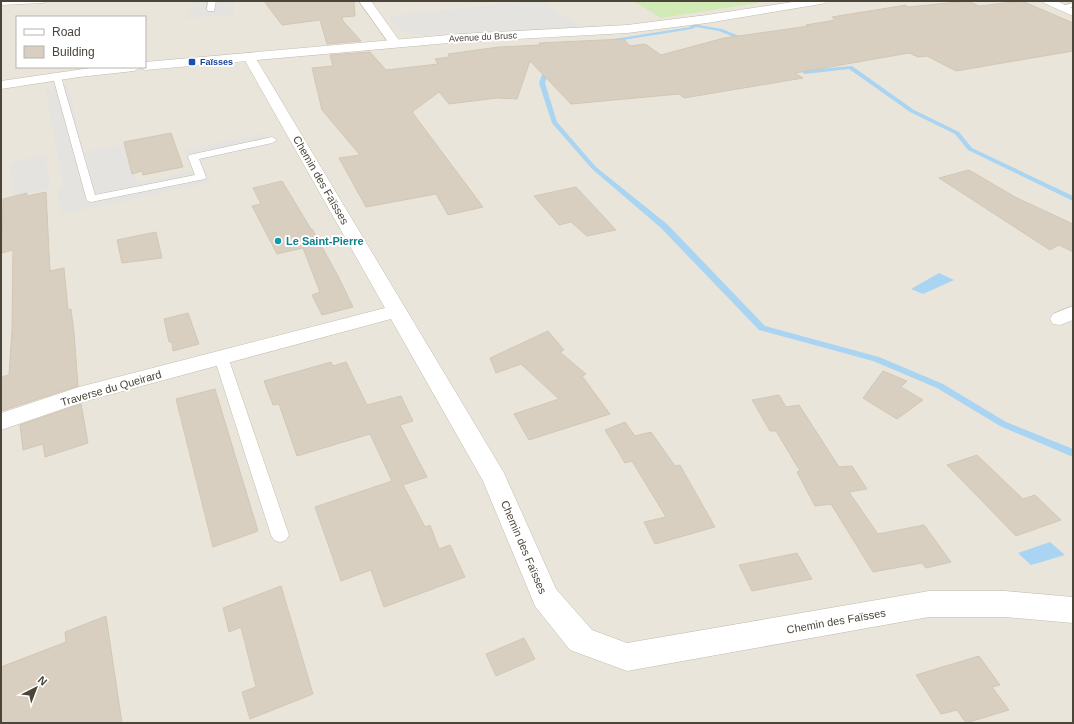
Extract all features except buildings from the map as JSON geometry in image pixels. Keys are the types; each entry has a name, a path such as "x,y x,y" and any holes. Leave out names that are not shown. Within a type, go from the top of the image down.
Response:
{"street":[{"path":"365,1 395,43"},
{"name":"Avenue du Brusc","path":"146,66 395,43 627,29 707,19 821,1"},
{"path":"1048,1 1068,6 1073,13"},
{"name":"Chemin des Faïsses","path":"249,56 495,480 545,597 581,640 627,657 929,604 1005,604 1073,610"},
{"path":"1,85 126,68"},
{"path":"1,92 34,80"},
{"name":"Traverse du Queirard","path":"1,422 79,395 398,311"}],"lane":[{"path":"1,7 43,1"},
{"path":"211,9 212,1"},
{"path":"1,4 16,4"},
{"path":"57,77 91,199 200,177 193,157 272,140"},
{"path":"221,357 280,535"}],"shaded area":[{"path":"1,1 1073,1 1073,723 1,723"},
{"path":"192,1 235,1 233,15 187,18"},
{"path":"527,1 541,1 583,28 425,35 407,33 398,29 388,16"},
{"path":"68,84 84,152 125,144 137,183 192,171 184,150 264,134 271,145 201,160 211,182 61,215 56,187 63,185 45,88"},
{"path":"46,155 50,188 13,196 10,163"}],"green space":[{"path":"633,1 755,1 758,3 661,18"}],"water":[{"path":"939,273 954,280 923,294 911,289"},
{"path":"1050,542 1065,555 1031,565 1018,553"}],"waterway":[{"path":"598,42 692,28 695,25 720,30 748,41"},
{"path":"548,64 542,83 554,122 594,168 664,226 762,328 876,359 940,386 1003,424 1073,453"},
{"path":"795,66 805,72 850,67 912,111 957,133 970,149 1073,199"}],"place":[{"name":"Faïsses","path":"192,62"},
{"name":"Le Saint-Pierre","path":"278,241"}]}
